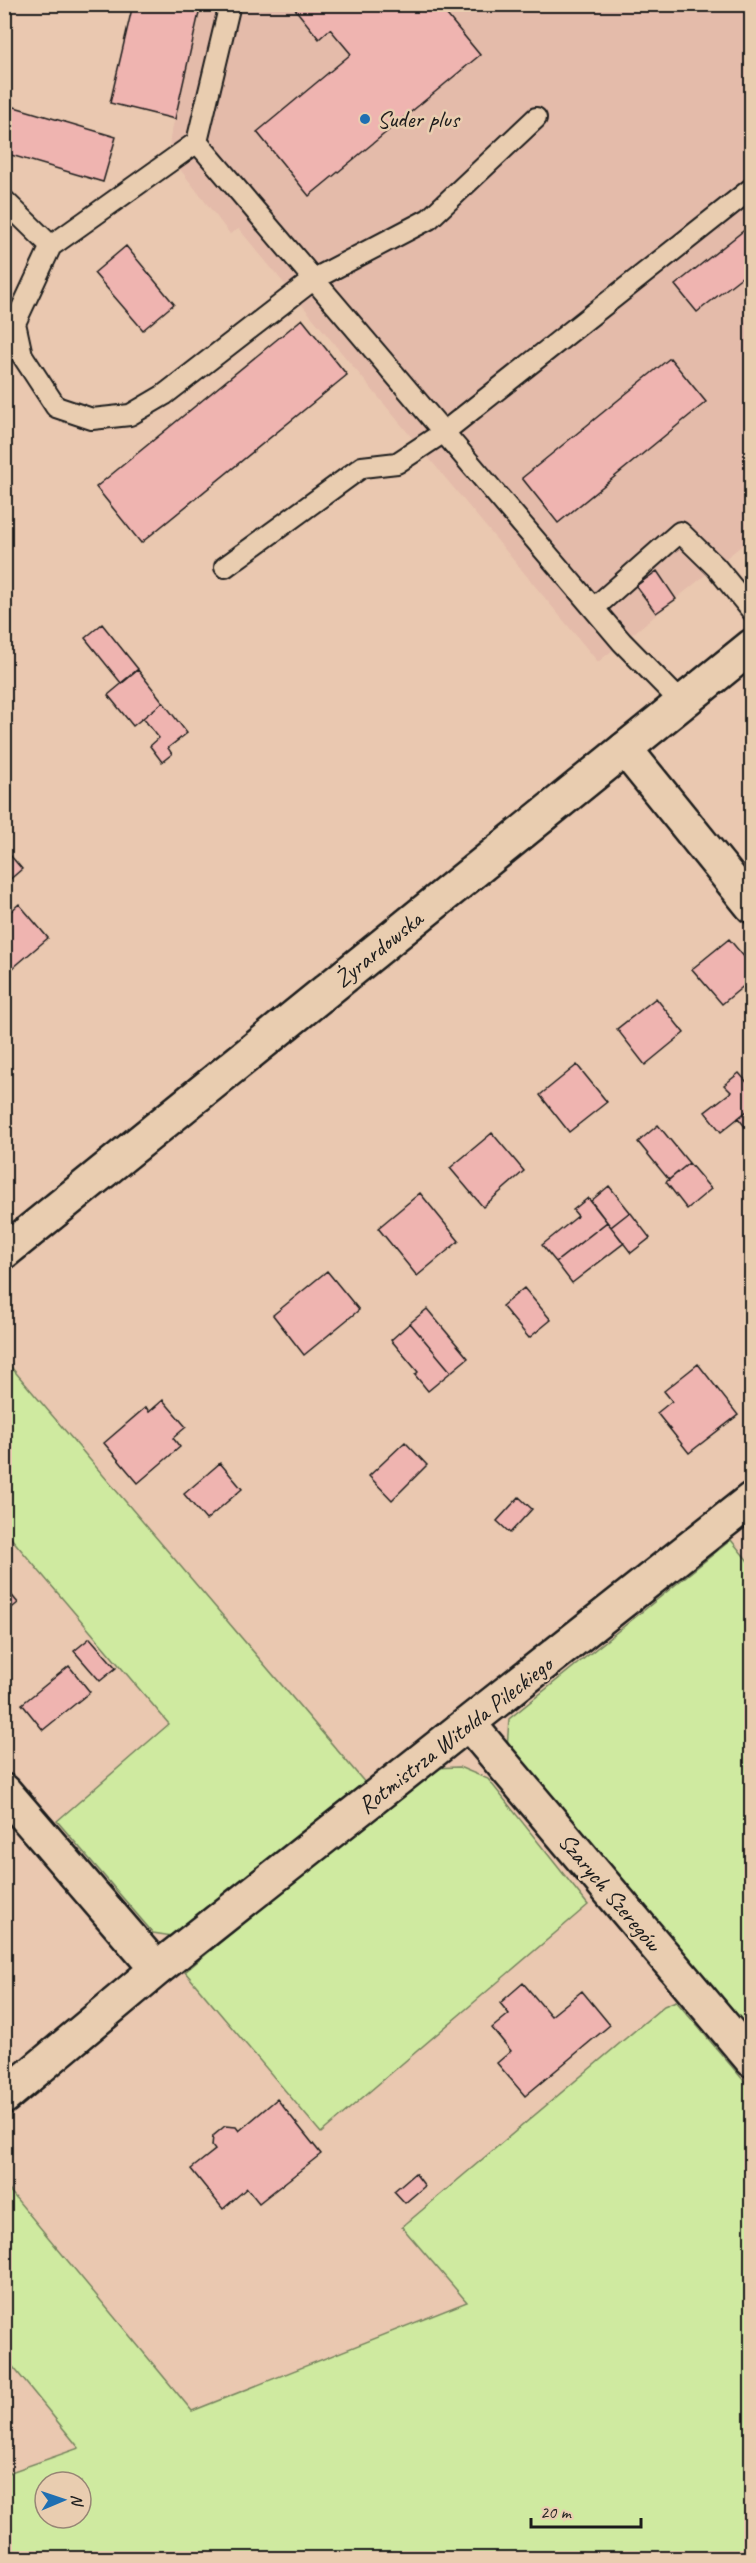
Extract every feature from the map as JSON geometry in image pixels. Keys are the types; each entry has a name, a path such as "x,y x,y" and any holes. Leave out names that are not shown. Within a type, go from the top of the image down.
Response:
{"street":[{"name":"Żyrardowska","path":"4,1252 752,646"},
{"path":"625,748 752,906"},
{"name":"Rotmistrza Witolda Pileckiego","path":"4,2097 157,1969 752,1499"},
{"name":"Szarych Szeregów","path":"469,1724 752,2060"},
{"path":"4,1791 157,1969"}],"lane":[{"path":"230,4 197,142 51,246 15,323 22,355 56,407 92,419 130,414 164,395 314,279 429,219 536,118"},
{"path":"197,142 622,642 682,703"},
{"path":"225,567 362,467 397,463 444,432 752,188"},
{"path":"4,200 51,246"},
{"path":"594,608 680,532 716,567 752,611"}],"shaded area":[{"path":"202,5 751,5 751,538 598,662 239,229 230,234 169,155 170,138"}],"green space":[{"path":"5,1360 366,1784 172,1936 153,1933 57,1821 169,1724 5,1531"},
{"path":"731,1540 752,1566 751,2041 507,1750 509,1719"},
{"path":"459,1767 488,1779 588,1905 321,2133 185,1972 430,1768"},
{"path":"676,2001 751,2089 751,2558 10,2558 5,2555 5,2474 79,2448 5,2357 5,2185 192,2411 467,2302 402,2227 664,2006"}],"building":[{"path":"133,4 201,4 175,119 110,103"},
{"path":"291,4 438,4 480,55 309,196 257,132 351,54 330,29 319,39"},
{"path":"11,106 116,137 103,182 4,153 4,127"},
{"path":"752,224 752,269 697,312 675,285"},
{"path":"126,246 174,304 143,330 94,273"},
{"path":"302,319 347,375 141,543 96,487"},
{"path":"670,358 706,402 558,523 522,478"},
{"path":"657,571 676,599 656,613 636,586"},
{"path":"102,624 138,669 121,683 85,638"},
{"path":"138,670 163,702 133,726 108,695"},
{"path":"163,702 187,733 168,748 172,754 162,762 150,746 159,738 143,718"},
{"path":"4,848 22,869 7,882 4,879"},
{"path":"19,904 48,938 6,974 4,906 10,912"},
{"path":"729,939 752,966 752,979 722,1004 692,969"},
{"path":"656,998 684,1033 645,1065 617,1029"},
{"path":"577,1065 607,1102 569,1132 540,1095"},
{"path":"739,1073 752,1088 752,1107 721,1132 705,1112 731,1092 724,1085"},
{"path":"752,1107 752,1126 747,1129 738,1118"},
{"path":"658,1125 689,1163 669,1180 638,1142"},
{"path":"492,1133 524,1171 483,1207 450,1168"},
{"path":"689,1163 711,1189 687,1209 666,1182"},
{"path":"609,1186 630,1212 611,1227 591,1201"},
{"path":"420,1193 459,1241 417,1276 378,1228"},
{"path":"588,1198 607,1222 556,1262 542,1245 578,1216 573,1210"},
{"path":"630,1212 650,1238 631,1253 611,1227"},
{"path":"607,1222 624,1243 572,1283 556,1262"},
{"path":"327,1271 359,1310 304,1355 273,1315"},
{"path":"524,1288 551,1320 529,1338 502,1306"},
{"path":"427,1309 468,1358 451,1372 410,1323"},
{"path":"410,1323 451,1372 428,1391 415,1375 418,1372 391,1340"},
{"path":"698,1364 738,1415 689,1453 657,1413 672,1401 664,1391"},
{"path":"163,1400 186,1427 173,1438 180,1447 138,1483 104,1443 146,1407 149,1412"},
{"path":"405,1442 427,1465 392,1500 369,1476"},
{"path":"220,1463 242,1489 206,1520 184,1494"},
{"path":"519,1497 532,1509 510,1533 497,1521"},
{"path":"4,1586 18,1603 4,1614"},
{"path":"90,1638 116,1668 100,1681 74,1651"},
{"path":"69,1666 90,1692 43,1730 22,1704"},
{"path":"523,1983 551,2016 582,1991 610,2025 525,2096 497,2063 511,2051 492,2028 509,2014 500,2003"},
{"path":"277,2099 321,2154 259,2203 247,2188 223,2209 191,2169 215,2150 212,2146 213,2136 225,2126 236,2127 239,2131"},
{"path":"415,2173 425,2186 405,2203 394,2191"}],"place":[{"name":"Suder plus","path":"365,119"}]}
